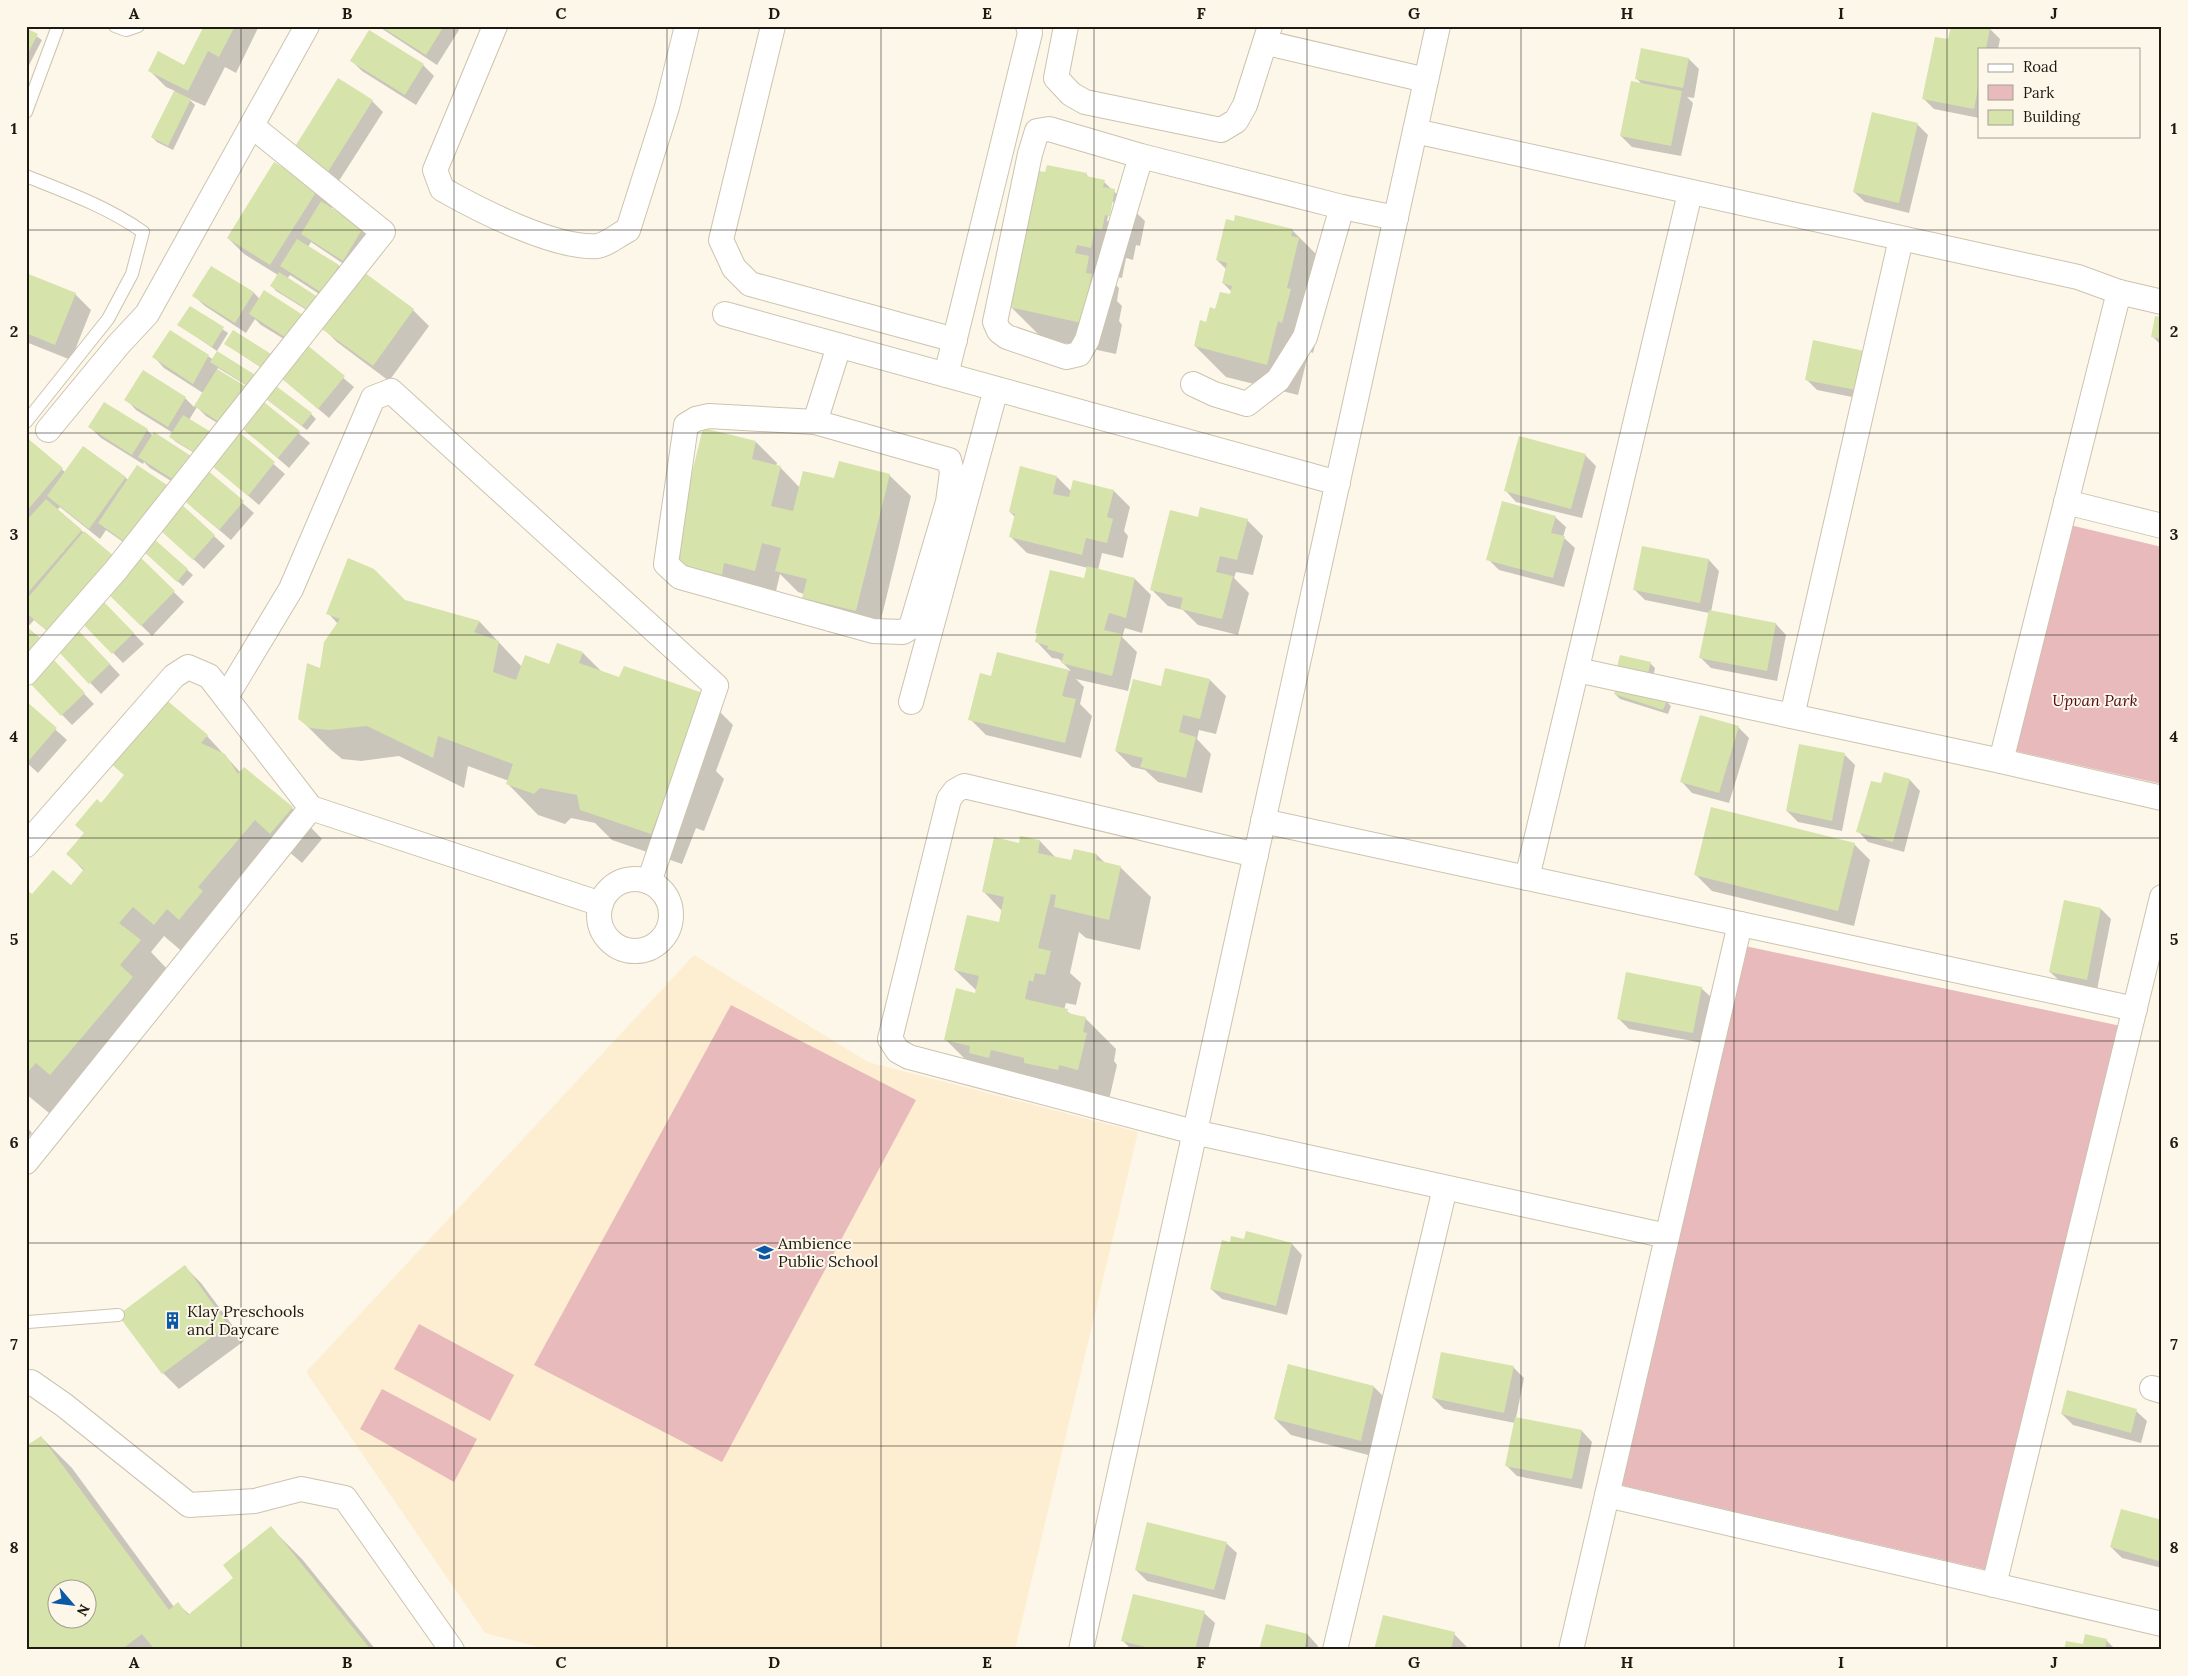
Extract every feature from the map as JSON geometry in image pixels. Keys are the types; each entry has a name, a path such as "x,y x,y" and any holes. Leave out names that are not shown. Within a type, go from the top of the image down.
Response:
{"street":[{"path":"37,426 147,314 308,26"},
{"path":"495,26 436,170 442,189 483,212 563,242 599,246 628,230 667,107 687,26"},
{"path":"773,26 721,240 734,268 750,284 955,340"},
{"path":"946,375 1028,43 1030,33 1028,26"},
{"path":"1066,26 1056,78 1071,94 1085,102 1221,130 1236,121 1245,105 1268,35 1426,80"},
{"path":"1081,1650 1438,26"},
{"path":"26,673 116,570 383,232 252,126"},
{"path":"1141,156 1087,340 1079,354 1066,357 1007,337 999,331 995,322 1030,154 1037,130 1049,130 1141,156 1342,207 1396,218"},
{"path":"1415,131 2078,277 2119,292 2162,302"},
{"path":"1527,878 1690,193"},
{"path":"1193,384 1214,394 1247,404 1278,380 1305,337 1342,207"},
{"path":"1792,716 1901,239"},
{"path":"2001,761 2119,292"},
{"path":"725,314 1338,484"},
{"path":"815,422 839,346"},
{"path":"911,702 996,389"},
{"path":"226,697 291,589 373,398 391,391 716,686 648,882"},
{"path":"709,416 815,422 949,460 952,472 948,502 910,627 903,632 872,631 689,580 680,577 666,564 686,425 696,419 709,416"},
{"path":"2066,502 2162,526"},
{"path":"26,845 174,676 188,667 209,676 311,808 601,904"},
{"path":"1577,670 2001,761 2162,798"},
{"path":"1256,855 964,786 949,799 890,1039 898,1051 909,1057 1194,1132 1667,1236"},
{"path":"26,1162 311,808"},
{"path":"1263,821 2134,1009"},
{"path":"637,879 659,888 667,897 671,908 671,920 667,932 660,941 650,948 639,951 627,950 612,942 601,928 599,916 601,904 606,894 615,886 625,880 637,879"},
{"path":"1994,1585 2162,897"},
{"path":"1571,1650 1740,924"},
{"path":"1335,1650 1445,1188"},
{"path":"26,1384 31,1382 64,1405 189,1505 255,1501 301,1489 345,1498 452,1650"},
{"path":"1607,1495 2162,1624"}],"lane":[{"path":"26,112 58,26"},
{"path":"115,26 126,30 138,26"},
{"path":"26,176 75,195 126,220 143,232 132,274 108,319 37,426"},
{"path":"26,1323 118,1315"}],"shaded area":[{"name":"Ambience Public School","path":"694,955 868,1062 1138,1132 1015,1650 550,1650 485,1633 306,1372"}],"green space":[{"name":"Upvan Park","path":"2070,525 2162,547 2162,784 2015,751"},
{"path":"1745,946 2121,1026 1987,1570 1621,1485"},
{"name":"Ambience Public School","path":"731,1005 916,1100 722,1462 534,1365"},
{"path":"419,1324 514,1375 490,1421 394,1369"},
{"path":"382,1389 477,1439 454,1482 360,1429"}],"building":[{"path":"204,26 235,26 219,57 208,51 188,91 148,71 158,51 184,65"},
{"path":"380,26 444,26 426,55"},
{"path":"1951,26 1990,28 1986,48 1978,48 1978,88 1974,109 1922,99 1935,37 1948,39"},
{"path":"26,28 38,34 26,57"},
{"path":"369,30 424,64 405,95 350,61"},
{"path":"1641,48 1689,58 1683,88 1635,79"},
{"path":"338,78 373,100 326,175 291,153"},
{"path":"1631,81 1682,91 1671,146 1620,136"},
{"path":"174,91 191,99 168,146 151,137"},
{"path":"1872,112 1918,123 1899,203 1853,192"},
{"path":"274,162 318,189 270,265 227,238"},
{"path":"1047,165 1087,173 1086,176 1105,180 1103,187 1115,189 1110,216 1105,215 1102,230 1095,228 1091,248 1077,245 1075,253 1089,256 1086,273 1092,274 1088,292 1092,293 1086,324 1009,307 1039,171 1045,172"},
{"path":"321,201 363,228 343,261 301,234"},
{"path":"1235,215 1293,229 1291,236 1299,238 1287,288 1291,289 1282,323 1278,321 1267,365 1194,346 1200,320 1206,322 1210,307 1215,309 1220,292 1230,294 1232,286 1222,283 1227,263 1216,260 1226,219 1234,221"},
{"path":"297,239 339,265 322,293 280,266"},
{"path":"211,266 254,292 235,323 192,296"},
{"path":"361,270 414,309 373,366 319,327"},
{"path":"279,272 321,299 313,313 270,286"},
{"path":"26,273 76,293 55,345 26,333"},
{"path":"264,290 303,315 288,339 249,314"},
{"path":"190,306 224,327 212,347 177,325"},
{"path":"2155,316 2162,317 2162,339 2151,337"},
{"path":"170,330 209,355 193,384 152,357"},
{"path":"233,330 276,357 267,371 224,344"},
{"path":"301,340 345,376 318,409 275,373"},
{"path":"1813,340 1864,351 1856,390 1805,380"},
{"path":"217,351 260,378 253,389 210,362"},
{"path":"217,369 250,389 227,427 194,406"},
{"path":"143,370 186,397 168,427 124,400"},
{"path":"272,383 312,413 302,426 262,396"},
{"path":"260,399 300,431 278,458 239,426"},
{"path":"104,402 148,429 132,455 88,427"},
{"path":"183,415 211,432 197,454 169,437"},
{"path":"234,428 275,462 248,496 206,461"},
{"path":"703,428 756,441 752,459 781,466 771,506 793,511 803,471 834,478 839,461 890,474 856,611 802,598 807,579 775,571 781,548 762,543 755,571 724,563 722,575 670,562"},
{"path":"154,432 191,456 175,481 138,457"},
{"path":"1519,436 1586,454 1571,509 1504,491"},
{"path":"26,437 63,468 26,512"},
{"path":"83,446 126,477 89,529 47,496"},
{"path":"137,465 170,487 131,546 98,523"},
{"path":"1020,466 1057,476 1053,494 1069,497 1073,480 1114,490 1107,517 1113,519 1107,543 1086,538 1082,555 1009,537 1015,514 1009,512"},
{"path":"206,469 244,501 219,530 181,498"},
{"path":"46,499 82,530 26,595 26,521"},
{"path":"1502,501 1556,516 1551,533 1565,536 1553,578 1486,560"},
{"path":"181,504 215,535 193,560 159,529"},
{"path":"1200,507 1248,519 1237,560 1220,556 1216,572 1233,576 1222,619 1180,609 1183,598 1150,590 1170,510 1198,517"},
{"path":"84,531 115,557 51,634 26,613 26,600"},
{"path":"153,538 188,569 177,582 142,550"},
{"path":"1642,546 1709,559 1700,603 1633,590"},
{"path":"139,556 175,591 141,626 105,591"},
{"path":"348,558 374,569 405,600 480,621 474,632 499,641 493,672 516,680 525,655 549,664 557,643 583,652 579,663 619,677 624,666 703,693 674,801 665,798 651,834 580,810 577,795 540,788 534,794 506,784 513,764 438,736 433,758 367,726 329,730 310,728 298,719 307,663 320,668 324,642 340,619 326,614"},
{"path":"1087,566 1135,578 1126,618 1109,613 1104,630 1122,634 1112,676 1061,663 1064,654 1047,649 1048,646 1035,642 1037,633 1035,633 1050,570 1084,578"},
{"path":"103,601 134,633 112,654 81,622"},
{"path":"1709,610 1776,623 1767,671 1699,658"},
{"path":"26,626 46,643 26,664"},
{"path":"78,630 110,664 89,684 57,650"},
{"path":"997,652 1069,670 1062,696 1076,699 1065,743 968,720 980,673 991,676"},
{"path":"1620,655 1651,662 1648,673 1617,667"},
{"path":"53,659 85,693 61,716 29,682"},
{"path":"1165,668 1210,679 1200,719 1183,715 1179,732 1196,737 1186,778 1140,767 1143,758 1115,751 1133,679 1161,686"},
{"path":"1617,684 1667,700 1663,710 1614,694"},
{"path":"164,698 208,735 201,743 225,754 238,774 244,767 293,807 270,834 255,820 198,887 203,891 179,920 167,909 154,925 133,907 119,923 141,940 120,965 133,977 50,1075 36,1063 26,1074 26,889 32,894 53,870 71,885 84,869 66,854 84,833 75,825 97,799 101,803 124,775 110,763"},
{"path":"26,701 57,728 26,764"},
{"path":"1700,715 1739,726 1719,793 1680,782"},
{"path":"1799,744 1845,753 1832,821 1786,811"},
{"path":"1884,772 1910,779 1893,842 1856,832 1871,781 1881,783"},
{"path":"1711,807 1855,843 1838,911 1694,875"},
{"path":"1020,836 1040,840 1038,853 1071,860 1074,849 1097,854 1096,860 1121,866 1109,920 1054,907 1056,895 1051,894 1038,948 1051,951 1045,975 1035,973 1033,982 1029,980 1025,999 1068,1009 1067,1013 1086,1017 1083,1032 1087,1033 1078,1070 1059,1065 1058,1070 1024,1063 1024,1058 991,1050 989,1058 969,1053 970,1046 944,1040 956,988 975,993 979,976 954,970 967,915 999,922 1004,897 982,892 994,837 1019,843"},
{"path":"2064,900 2101,908 2087,980 2049,972"},
{"path":"1626,972 1702,987 1693,1033 1617,1019"},
{"path":"1246,1231 1292,1243 1276,1306 1210,1289 1222,1240 1230,1242 1231,1236 1244,1239"},
{"name":"Klay Preschools and Daycare","path":"185,1265 228,1325 162,1374 118,1315"},
{"path":"1441,1352 1514,1366 1504,1413 1432,1398"},
{"path":"1288,1364 1374,1386 1361,1441 1274,1419"},
{"path":"2067,1390 2137,1409 2131,1433 2061,1414"},
{"path":"1515,1417 1582,1430 1572,1479 1505,1466"},
{"path":"41,1436 169,1610 178,1602 188,1615 233,1578 223,1565 271,1526 371,1650 155,1650 142,1634 121,1650 26,1650 26,1446"},
{"path":"2121,1509 2162,1520 2162,1562 2110,1547"},
{"path":"1147,1522 1227,1542 1214,1590 1135,1570"},
{"path":"1133,1594 1205,1611 1195,1650 1158,1650 1121,1641"},
{"path":"1383,1615 1455,1632 1451,1650 1374,1650"},
{"path":"1266,1624 1308,1634 1304,1650 1259,1650"},
{"path":"2085,1634 2107,1639 2105,1650 2064,1650 2066,1641 2083,1644"}],"place":[{"name":"Ambience Public School","path":"764,1252"},
{"name":"Klay Preschools and Daycare","path":"173,1320"}]}
